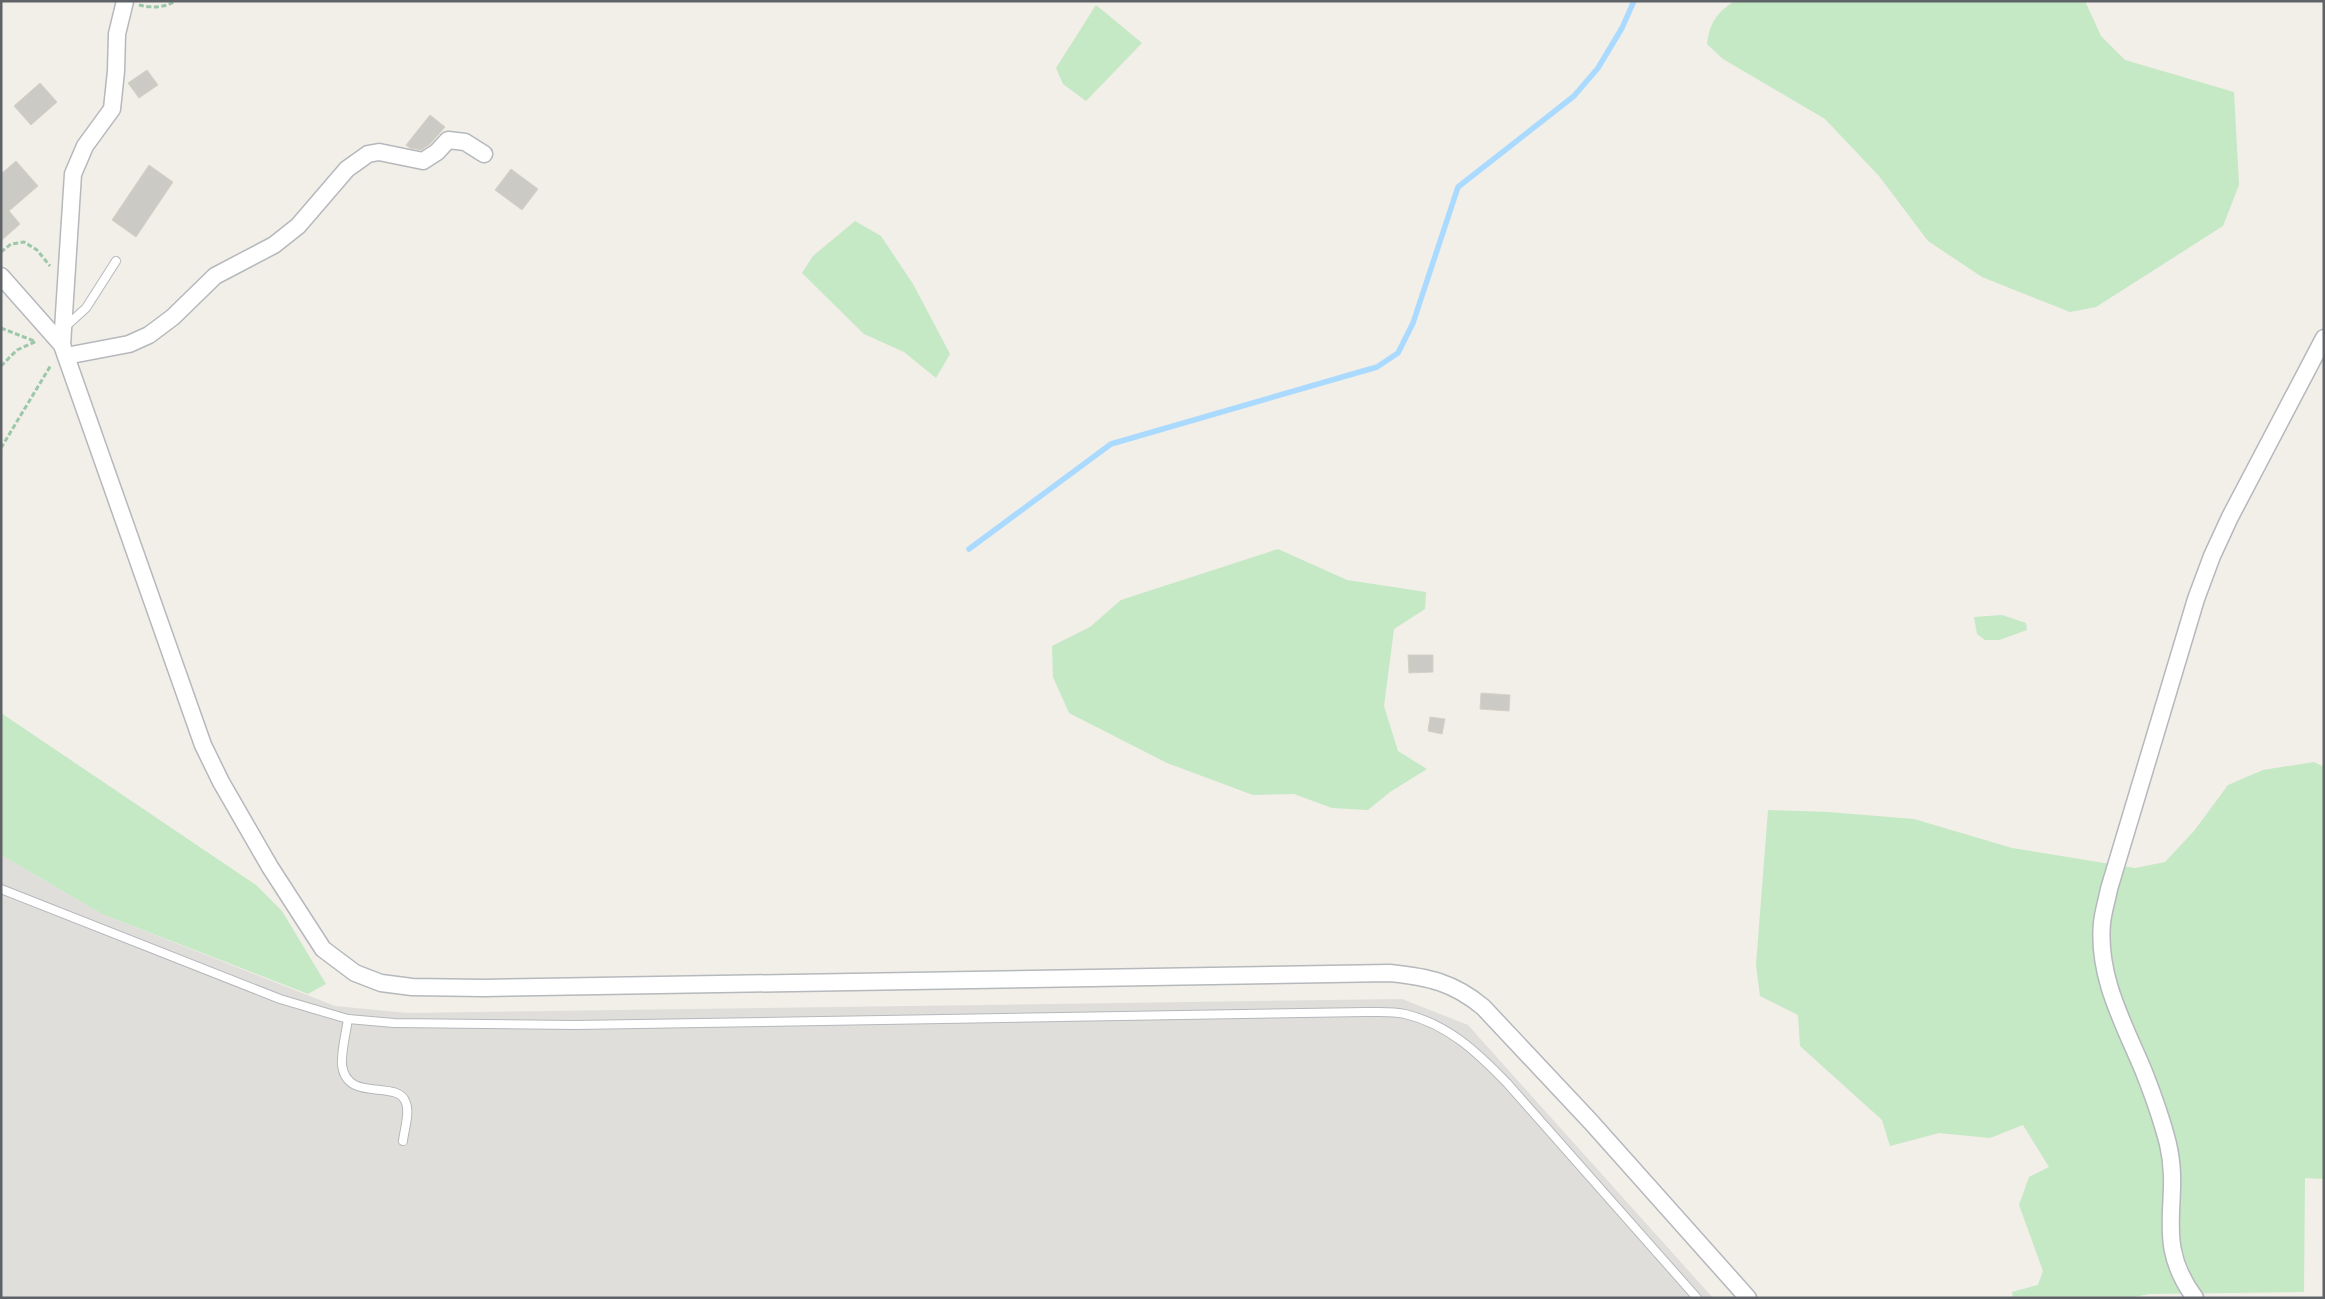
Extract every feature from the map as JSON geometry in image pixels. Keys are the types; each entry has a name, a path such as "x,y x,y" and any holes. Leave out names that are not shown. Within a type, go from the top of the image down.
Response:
{"street":[{"path":"130,2 117,34 112,109 84,146 73,174 63,328 64,351 189,707 220,782 270,867 323,949 355,973 381,983 412,987 482,988 1370,974 1419,976 1450,986 1467,994 1483,1007 1591,1122 1748,1298"},
{"path":"64,351 128,344 162,327 215,276 274,245 298,226 347,169 368,154 379,152 423,161 437,152 448,140 464,142 484,154"},
{"path":"1,276 64,351"},
{"path":"2195,1298 2178,1270 2172,1246 2169,1226 2172,1171 2168,1146 2145,1073 2114,1002 2106,978 2102,923 2109,890 2199,590 2230,517 2324,338"}],"lane":[{"path":"63,328 86,308 116,261"},
{"path":"1,889 280,999 348,1019 426,1025 575,1025 1356,1012 1403,1013 1431,1021 1454,1035 1481,1057 1507,1083 1697,1298"},
{"path":"348,1019 342,1064 344,1075 351,1083 360,1087 398,1093 403,1097 407,1106 403,1141"}],"path":[{"path":"130,2 149,8 171,4 175,1"},
{"path":"1,252 11,244 24,242 37,250 66,286"},
{"path":"1,328 34,341 47,341 64,351 1,448"},
{"path":"1,366 17,350 34,341"}],"shaded area":[{"path":"1,855 102,914 335,1006 408,1013 1402,999 1468,1025 1713,1298 1,1298"}],"green space":[{"path":"1734,1 2085,1 2101,36 2125,60 2234,92 2239,185 2223,226 2096,307 2070,312 1982,277 1928,241 1879,176 1825,119 1723,59 1707,44 1715,19"},
{"path":"1096,5 1142,43 1086,101 1063,84 1056,68"},
{"path":"855,221 881,236 913,284 950,354 936,378 904,352 864,334 802,273 813,256"},
{"path":"1278,549 1347,580 1426,592 1425,609 1394,629 1384,706 1398,751 1427,769 1390,792 1368,810 1332,808 1294,794 1253,795 1167,763 1069,713 1053,677 1052,646 1090,627 1121,600"},
{"path":"2002,615 2026,623 2027,630 1999,640 1985,640 1977,634 1974,617"},
{"path":"1,713 256,885 282,911 326,984 308,994 102,914 1,855"},
{"path":"2314,762 2324,767 2324,1179 2305,1178 2304,1292 2149,1294 2129,1298 2013,1298 2012,1292 2038,1285 2043,1271 2019,1205 2029,1177 2049,1167 2023,1125 1990,1138 1939,1133 1890,1146 1882,1120 1800,1046 1798,1015 1760,996 1756,965 1768,810 1828,812 1914,819 2012,848 2135,868 2165,862 2194,831 2228,785 2263,770"}],"building":[{"path":"147,70 158,85 139,98 128,83"},
{"path":"40,83 57,102 31,125 14,106"},
{"path":"430,115 445,127 430,144 421,150 410,148 406,145"},
{"path":"16,161 38,186 9,211 20,224 1,241 1,174"},
{"path":"149,165 173,182 136,237 112,220"},
{"path":"511,169 538,189 522,210 495,190"},
{"path":"1408,655 1433,655 1433,672 1409,673"},
{"path":"1481,693 1510,695 1509,711 1480,709"},
{"path":"1430,717 1445,719 1442,734 1428,731"}],"waterway":[{"path":"969,549 1111,444 1377,367 1398,353 1413,323 1458,187 1574,96 1598,68 1622,28 1634,1"}]}
